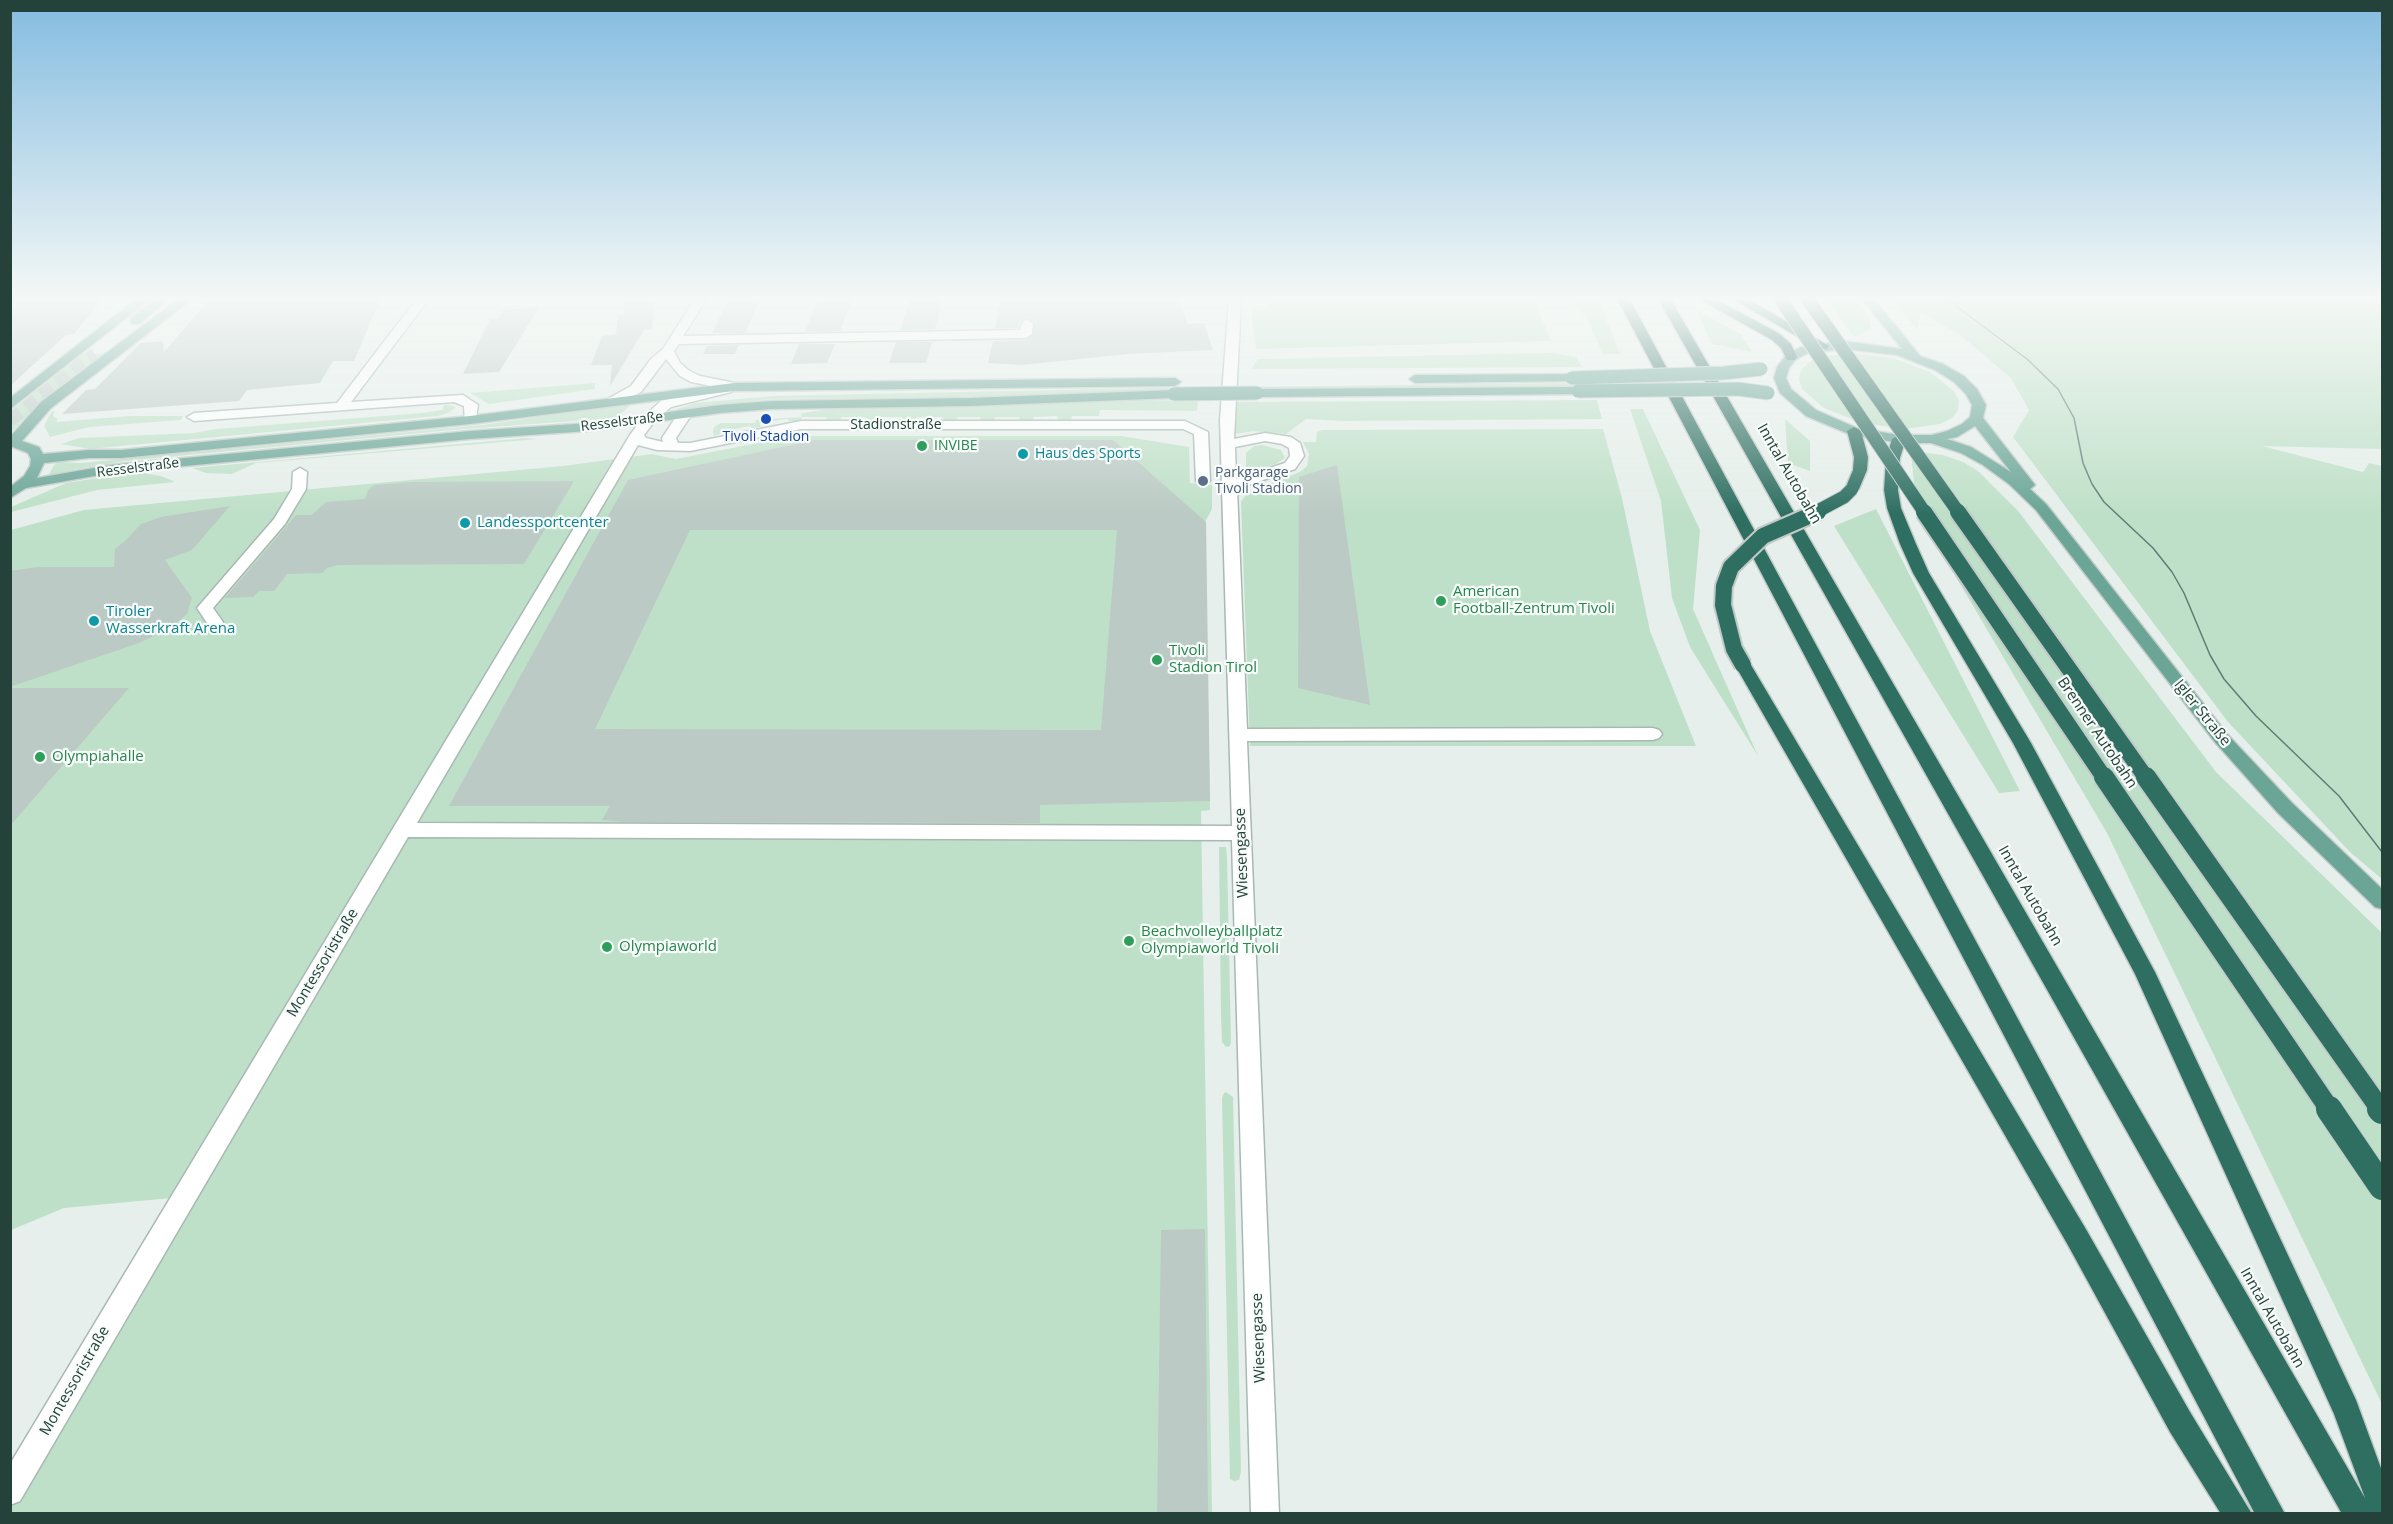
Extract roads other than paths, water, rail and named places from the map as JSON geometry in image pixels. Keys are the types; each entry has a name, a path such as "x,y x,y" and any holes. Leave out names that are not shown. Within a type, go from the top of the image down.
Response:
{"highway":[{"path":"1660,371 2271,1514"},
{"name":"Inntal Autobahn","path":"1706,371 2358,1514"},
{"name":"Brenner Autobahn","path":"1829,371 2382,1187"},
{"name":"Brenner Autobahn","path":"1858,371 2382,1111"},
{"path":"1854,431 1861,457 1860,470 1852,489 1826,508 1763,537 1731,567 1724,586 1723,605 1734,649 2078,1239 2180,1422 2238,1514"},
{"path":"1899,439 1893,458 1891,490 1894,508 1921,573 2034,763 2145,972 2346,1410 2382,1507"}],"main road":[{"path":"10,405 53,371"},
{"path":"10,494 25,484 38,466 34,450 12,441 32,423 46,405 91,371"},
{"name":"Resselstraße","path":"38,459 89,454 122,454 470,420 734,387 791,385 1256,387 1741,371"},
{"path":"1783,371 1780,378 1785,390 1796,402 1825,420 1854,431 1899,439 1932,439 1952,434 1967,427 1976,418 1979,405 1972,392 1959,379 1943,371"},
{"name":"Resselstraße","path":"1256,387 1578,391 1738,389 1768,393 1796,402"},
{"name":"Resselstraße","path":"25,484 111,469 470,435 589,428 642,428 685,414 772,405 970,402 1174,388"},
{"name":"Igler Straße","path":"1976,418 2025,479 2041,507"},
{"name":"Igler Straße","path":"1932,439 1966,450 1988,462 2014,481 2041,507 2221,738 2285,808 2382,901"}],"street":[{"path":"342,405 368,371"},
{"path":"611,401 636,389 649,371"},
{"path":"682,371 696,379 734,387"},
{"name":"Wiesengasse","path":"1230,371 1227,400 1228,444 1265,1514"},
{"path":"642,428 666,404 734,387"},
{"path":"194,417 454,398 463,399 471,405 470,420"},
{"path":"678,448 670,444 669,438 685,414"},
{"name":"Stadionstraße","path":"642,428 641,441 678,448 801,425 1185,425 1201,432 1203,481"},
{"name":"Montessoristraße","path":"10,1491 642,428"},
{"path":"1228,444 1265,436 1286,440 1295,446 1297,456 1290,466 1230,486"},
{"path":"215,622 205,608 280,521 299,489 300,472"},
{"path":"1238,735 1653,734"},
{"path":"402,830 1241,833"}],"tunnel":[{"path":"10,420 73,371"}],"tram line":[{"path":"2040,371 2058,389 2074,418 2083,463 2092,484 2104,502 2153,548 2172,572 2184,593 2210,655 2224,679 2256,716 2339,796 2382,852"}],"place":[{"name":"Tivoli Stadion","path":"766,419"},
{"name":"INVIBE","path":"922,446"},
{"name":"Haus des Sports","path":"1023,454"},
{"name":"Parkgarage Tivoli Stadion","path":"1203,481"},
{"name":"Landessportcenter","path":"465,523"},
{"name":"American Football-Zentrum Tivoli","path":"1441,601"},
{"name":"Tiroler Wasserkraft Arena","path":"94,621"},
{"name":"Tivoli Stadion Tirol","path":"1157,660"},
{"name":"Olympiahalle","path":"40,757"},
{"name":"Beachvolleyballplatz Olympiaworld Tivoli","path":"1129,941"},
{"name":"Olympiaworld","path":"607,947"}]}
